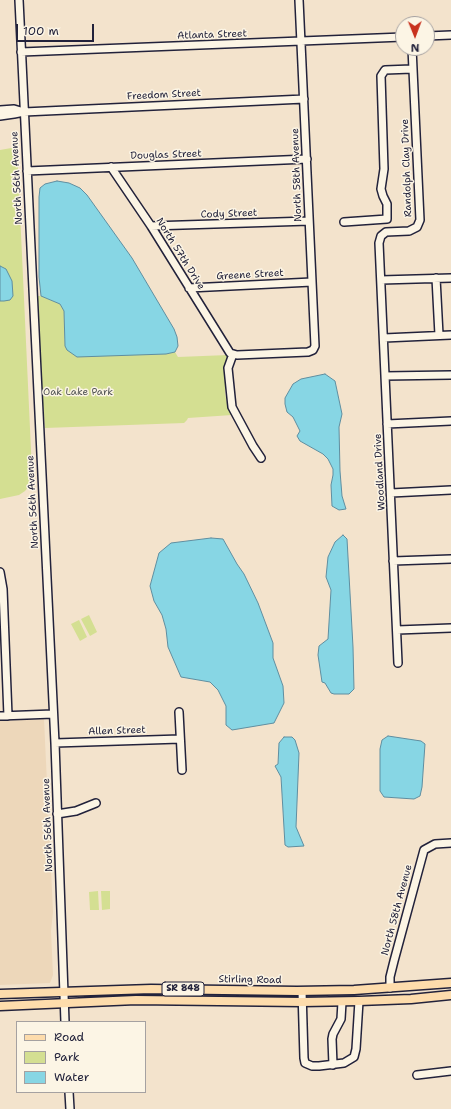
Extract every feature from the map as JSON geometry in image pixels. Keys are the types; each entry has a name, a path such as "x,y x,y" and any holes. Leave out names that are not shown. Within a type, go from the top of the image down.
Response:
{"main road":[{"name":"Stirling Road","path":"0,994 151,988 302,991 390,988 451,983"},
{"name":"SR 848","path":"0,1006 136,1000 342,1002 411,999 451,995"}],"street":[{"name":"North 56th Avenue","path":"19,0 53,714 65,1021"},
{"name":"North 58th Avenue","path":"232,353 308,352 314,350 315,346 299,0"},
{"path":"435,36 451,35"},
{"name":"Atlanta Street","path":"21,52 395,37"},
{"name":"Randolph Clay Drive","path":"381,280 379,243 381,236 386,232 409,231 417,227 420,220 412,56"},
{"path":"344,222 387,219 387,204 381,189 384,169 381,76 385,70 412,69"},
{"name":"Freedom Street","path":"1,113 304,99"},
{"name":"Douglas Street","path":"27,171 307,160"},
{"name":"North 57th Drive","path":"111,167 232,353"},
{"name":"Cody Street","path":"150,226 309,221"},
{"path":"436,278 439,335"},
{"path":"381,280 451,278"},
{"name":"Woodland Drive","path":"381,280 398,663"},
{"name":"Greene Street","path":"189,288 312,282"},
{"path":"384,338 451,335"},
{"path":"232,353 228,368 232,407 261,458"},
{"path":"385,376 451,375"},
{"path":"388,424 451,421"},
{"path":"391,493 451,490"},
{"path":"393,561 451,559"},
{"path":"0,572 3,589 8,716"},
{"path":"397,630 451,628"},
{"path":"179,712 182,770"},
{"path":"0,716 53,714"},
{"name":"Allen Street","path":"54,743 180,739"},
{"path":"57,814 76,811 96,803"},
{"name":"North 58th Avenue","path":"390,988 390,977 424,850 435,844 451,843"},
{"path":"302,991 305,1063 312,1066 344,1063 354,1057 356,1049 359,1001"},
{"path":"333,1065 332,1039 333,1034 341,1020 342,1002"},
{"path":"417,1075 451,1071"},
{"path":"70,1093 70,1109"}],"shaded area":[{"path":"44,719 53,912 51,931 53,975 50,983 0,985 0,721"}],"green space":[{"path":"17,147 32,472 29,486 25,491 19,495 0,499 0,150"},
{"name":"Oak Lake Park","path":"35,296 41,296 60,304 64,311 65,346 166,354 175,352 178,357 228,355 225,364 225,393 227,404 232,415 188,418 184,423 45,428 40,378"},
{"path":"89,615 97,632 90,636 81,619"},
{"path":"79,620 87,637 80,641 71,624"},
{"path":"98,891 99,910 90,910 89,892"},
{"path":"101,891 110,891 110,909 102,910"}],"water":[{"path":"57,181 69,183 80,188 87,195 132,258 174,329 178,346 175,352 166,354 77,357 67,350 65,346 64,311 60,304 41,296 39,277 40,188 45,184"},
{"path":"0,266 6,269 12,281 13,296 10,300 0,301"},
{"path":"325,374 335,381 342,414 339,427 340,471 342,496 346,509 339,510 332,506 331,485 333,469 328,459 323,454 300,441 297,436 300,431 293,417 287,412 285,404 285,398 293,384 301,379"},
{"path":"343,535 347,539 354,689 349,694 334,694 331,693 325,683 322,682 318,655 319,646 328,639 331,590 326,577 328,557 335,542"},
{"path":"211,538 223,539 244,574 258,603 273,643 273,658 283,686 284,703 274,723 232,730 226,725 226,706 218,690 210,682 181,677 168,647 166,629 162,615 154,601 150,586 159,553 171,543"},
{"path":"388,736 421,741 425,744 422,787 420,796 414,799 384,797 380,791 380,749 382,740"},
{"path":"284,737 292,737 295,740 299,753 296,827 304,846 288,847 285,845 281,777 275,766 278,764 279,743"}]}
